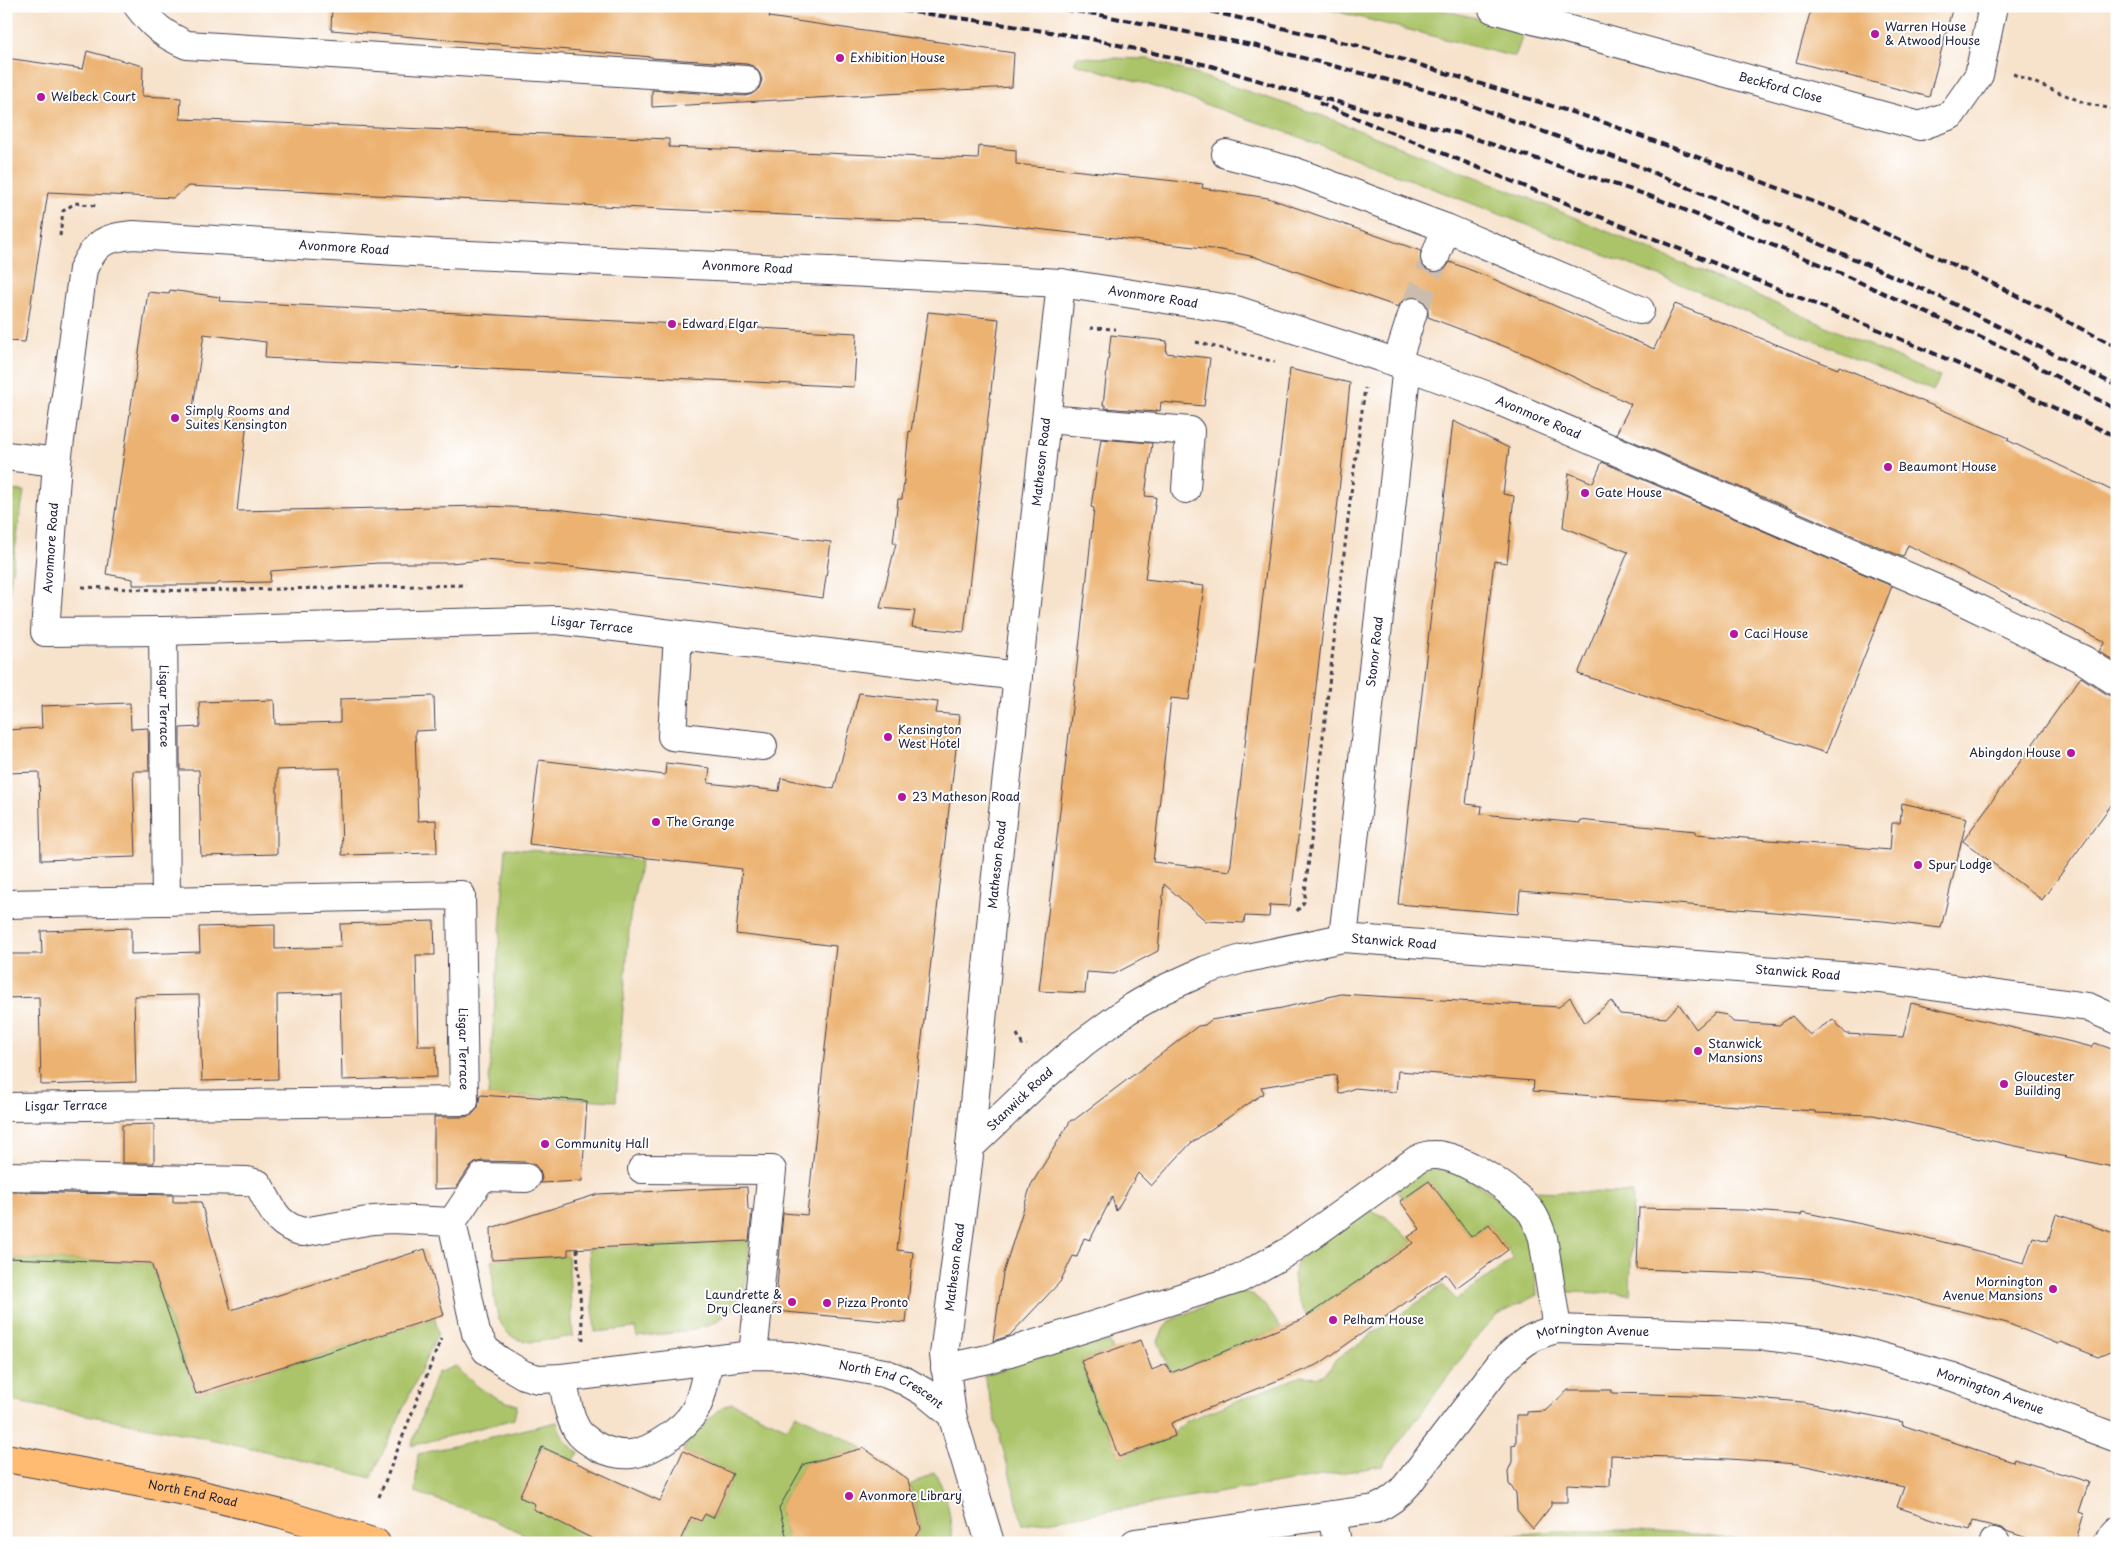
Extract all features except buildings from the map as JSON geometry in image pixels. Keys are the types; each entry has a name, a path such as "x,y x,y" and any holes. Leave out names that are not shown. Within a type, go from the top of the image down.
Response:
{"main road":[{"name":"North End Road","path":"6,1458 190,1492 282,1514 376,1543"}],"street":[{"path":"138,6 151,24 168,36 187,45 746,80"},
{"name":"Beckford Close","path":"1493,9 1920,126 1951,115 1979,76 1993,6"},
{"path":"1226,154 1296,172 1446,228 1640,310"},
{"path":"1435,257 1446,228"},
{"name":"Avonmore Road","path":"45,632 57,462 83,269 93,249 112,237 133,235 446,254 829,271 1061,284 1236,310 1402,364 1488,396 1944,592 2084,660 2117,682"},
{"name":"Matheson Road","path":"952,1415 944,1355 950,1292 970,1147 994,894 1061,284"},
{"name":"Stonor Road","path":"1343,938 1403,401 1402,364 1413,312"},
{"path":"1046,419 1190,431 1186,489"},
{"path":"6,456 57,462"},
{"name":"Lisgar Terrace","path":"45,632 163,631 557,620 1018,676"},
{"name":"Lisgar Terrace","path":"163,631 166,901"},
{"path":"678,634 672,736 764,746"},
{"name":"Lisgar Terrace","path":"6,904 461,895 464,1102 6,1107"},
{"name":"Stanwick Road","path":"970,1147 1042,1078 1083,1043 1128,1010 1162,990 1206,970 1242,959 1343,938 1880,979 2088,1008 2117,1020"},
{"path":"945,1368 988,1359 1240,1279 1291,1250 1418,1158 1432,1154 1449,1157 1467,1165 1497,1183 1531,1212 1544,1238 1557,1329"},
{"path":"642,1169 772,1170 753,1355"},
{"path":"6,1176 247,1180 258,1184 272,1212 293,1229 303,1232 392,1218 452,1222 482,1177 526,1178"},
{"name":"North End Crescent","path":"452,1222 476,1333 486,1350 524,1375 538,1379 574,1377 753,1355 792,1356 884,1373 924,1392 952,1415 990,1543"},
{"name":"Mornington Avenue","path":"1135,1543 1375,1509 1399,1495 1500,1364 1516,1348 1538,1334 1557,1329 1765,1336 1820,1343 1874,1355 1953,1377 2117,1438"},
{"path":"574,1377 569,1409 578,1431 587,1441 605,1450 619,1454 633,1454 648,1449 662,1441 684,1424 693,1414 709,1360"},
{"path":"1332,1515 1337,1543"},
{"path":"2107,1543 2117,1532"}],"path":[{"path":"1983,55 2011,73 2085,103 2117,110"},
{"path":"1088,337 1089,328 1122,330"},
{"path":"1187,339 1279,363"},
{"path":"1359,384 1403,401"},
{"path":"1295,914 1304,902 1351,493 1366,387"},
{"path":"77,587 187,591 475,585"},
{"path":"1014,1030 1022,1044 1029,1046"},
{"path":"574,1377 577,1249"},
{"path":"379,1497 446,1328 470,1304"}],"green space":[{"path":"1315,6 1424,6 1525,29 1515,57"},
{"path":"1077,57 1149,59 1323,116 1524,196 1761,297 1940,377 1933,391 1675,282 1292,134 1143,83 1074,63"},
{"path":"6,490 24,491 6,610"},
{"path":"506,848 641,860 630,917 616,1101 509,1095 509,1097 488,1096"},
{"path":"1428,1166 1460,1174 1504,1201 1523,1223 1534,1255 1537,1295 1496,1316 1483,1329 1382,1466 1023,1525 984,1376 1004,1370 1010,1363 1109,1341 1113,1350 1081,1361 1093,1393 1117,1383 1107,1428 1119,1457 1175,1436 1174,1432 1188,1420 1301,1376 1321,1376 1328,1371 1335,1360 1443,1285 1456,1300 1514,1258 1489,1224 1471,1237 1429,1181 1403,1199 1395,1189"},
{"path":"1525,1191 1633,1193 1630,1294 1569,1292 1567,1284 1559,1276"},
{"path":"1371,1211 1386,1217 1413,1243 1307,1316 1295,1288 1294,1273 1299,1259 1363,1212"},
{"path":"749,1241 745,1285 739,1299 731,1310 720,1319 694,1329 637,1337 635,1328 595,1332 588,1248"},
{"path":"568,1256 573,1336 531,1342 519,1340 510,1335 498,1317 495,1305 492,1260"},
{"path":"6,1258 151,1263 196,1394 435,1318 438,1333 371,1478 235,1444 6,1400"},
{"path":"1245,1292 1256,1297 1261,1302 1281,1328 1171,1373 1158,1341 1164,1328 1170,1321 1234,1293"},
{"path":"456,1366 469,1380 484,1390 499,1399 517,1405 514,1419 411,1446 437,1373"},
{"path":"732,1403 787,1428 796,1414 864,1448 804,1464 779,1508 788,1543 679,1543 691,1517 701,1521 705,1514 713,1518 733,1474 683,1451 690,1436 724,1406"},
{"path":"557,1422 565,1440 579,1453 573,1461 542,1447 520,1497 535,1504 533,1509 599,1534 596,1541 598,1543 544,1543 479,1514 415,1492 418,1454"},
{"path":"934,1472 946,1497 952,1543 912,1543 921,1529 910,1485"},
{"path":"1558,1531 1639,1531 1689,1534 1763,1543 1420,1543"}],"tunnel":[{"path":"1413,312 1435,257"}],"railway":[{"path":"867,6 981,21 1087,38 1211,66 1280,87 1464,135 1650,196 1822,265 2008,350 2117,410"},
{"path":"1041,6 1095,14 1257,46 1434,92 1633,164 1791,231 1940,297 2117,386"},
{"path":"1188,6 1359,46 1597,120 1840,212 1992,283 2117,347"},
{"path":"1319,103 1877,329 1977,372 2117,437"}],"place":[{"name":"Warren House & Atwood House","path":"1875,34"},
{"name":"Exhibition House","path":"840,58"},
{"name":"Welbeck Court","path":"41,97"},
{"name":"Edward Elgar","path":"672,324"},
{"name":"Simply Rooms and Suites Kensington","path":"175,418"},
{"name":"Beaumont House","path":"1888,467"},
{"name":"Gate House","path":"1585,493"},
{"name":"Caci House","path":"1734,634"},
{"name":"Kensington West Hotel","path":"888,737"},
{"name":"Abingdon House","path":"2071,753"},
{"name":"23 Matheson Road","path":"902,797"},
{"name":"The Grange","path":"656,822"},
{"name":"Spur Lodge","path":"1918,865"},
{"name":"Stanwick Mansions","path":"1698,1051"},
{"name":"Gloucester Building","path":"2004,1084"},
{"name":"Community Hall","path":"545,1144"},
{"name":"Mornington Avenue Mansions","path":"2053,1289"},
{"name":"Laundrette & Dry Cleaners","path":"792,1302"},
{"name":"Pizza Pronto","path":"827,1303"},
{"name":"Pelham House","path":"1333,1320"},
{"name":"Avonmore Library","path":"849,1496"}]}
